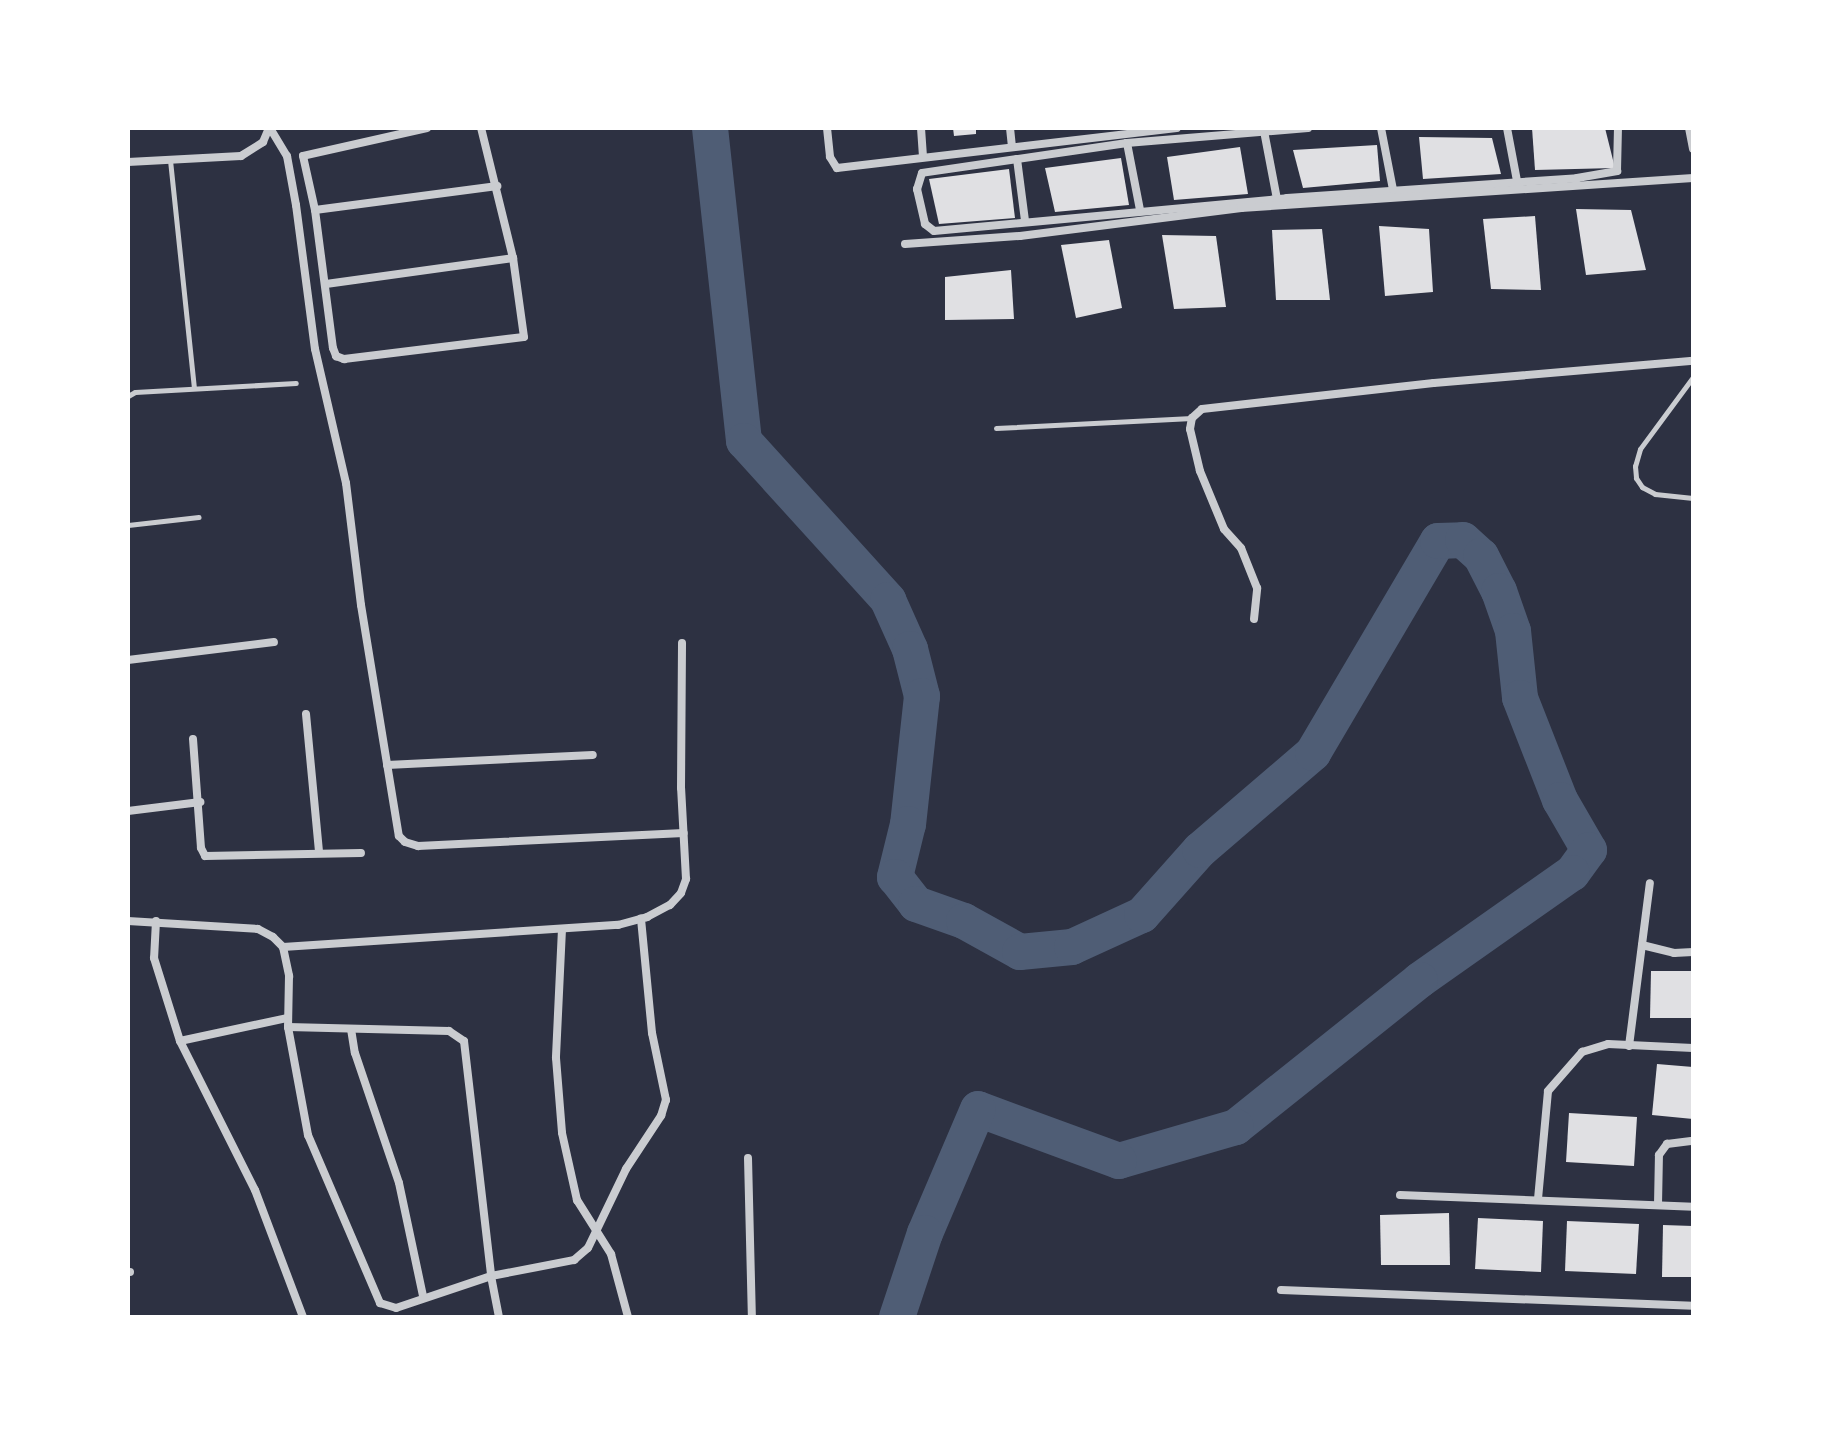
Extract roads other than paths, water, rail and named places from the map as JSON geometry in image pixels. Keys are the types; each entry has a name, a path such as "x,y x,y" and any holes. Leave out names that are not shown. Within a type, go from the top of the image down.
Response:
{"street":[{"path":"128,162 241,156 263,142 269,128"},
{"path":"269,128 287,156 296,205 315,349 346,483 399,836 411,845 684,833"},
{"path":"427,128 303,156 315,210 336,356 344,359 524,337 513,258 481,128"},
{"path":"827,128 830,157 837,168 1012,147 1099,132 1177,128"},
{"path":"921,128 923,157"},
{"path":"1010,128 1012,147"},
{"path":"1308,128 1127,143 922,173 917,189 927,229 1615,173 1618,128"},
{"path":"1381,128 1393,190"},
{"path":"1507,128 1517,181"},
{"path":"1689,128 1693,149"},
{"path":"1264,131 1277,199"},
{"path":"1127,143 1140,210"},
{"path":"1017,159 1025,221"},
{"path":"905,244 1020,236 1241,208 1693,178"},
{"path":"315,210 497,186"},
{"path":"326,284 513,258"},
{"path":"1254,619 1257,588 1241,548 1224,529 1200,471 1190,429 1192,418 1202,409 1418,384 1693,361"},
{"path":"128,660 274,642"},
{"path":"283,947 618,925 641,919 670,905 681,893 686,879 682,643"},
{"path":"306,714 319,852"},
{"path":"193,739 201,848 205,856 361,853"},
{"path":"387,765 593,755"},
{"path":"128,811 200,802"},
{"path":"1629,1046 1650,883"},
{"path":"128,921 258,929 283,947 289,976 288,1022 308,1135 380,1303 396,1308 423,1296 491,1276 574,1260 584,1253 626,1169 657,1123 666,1100 652,1033 641,919"},
{"path":"156,921 154,958 180,1041 255,1190 303,1317"},
{"path":"562,929 556,1058 559,1112 573,1190 617,1268 628,1317"},
{"path":"1642,945 1674,953 1693,952"},
{"path":"180,1041 288,1022 351,1029 449,1031 464,1041 491,1276 499,1317"},
{"path":"351,1029 355,1053 399,1183 423,1296"},
{"path":"1538,1199 1548,1091 1582,1052 1608,1044 1693,1048"},
{"path":"1658,1205 1659,1155 1667,1144 1693,1141"},
{"path":"748,1158 752,1317"},
{"path":"1400,1195 1693,1207"},
{"path":"1281,1290 1693,1306"}],"lane":[{"path":"170,159 194,387"},
{"path":"1693,377 1640,449 1635,466 1636,478 1642,487 1655,494 1693,498"},
{"path":"128,396 135,392 194,387 296,383"},
{"path":"996,428 1192,418"},
{"path":"128,525 199,517"}],"waterway":[{"path":"710,128 744,441 888,600 910,649 922,696 908,824 895,877 916,904 964,921 1020,952 1072,947 1142,915 1200,850 1313,753 1438,541 1463,540 1481,556 1499,591 1513,631 1520,698 1560,800 1589,850 1572,873 1420,980 1236,1127 1119,1161 978,1109 925,1233 897,1317"}]}
